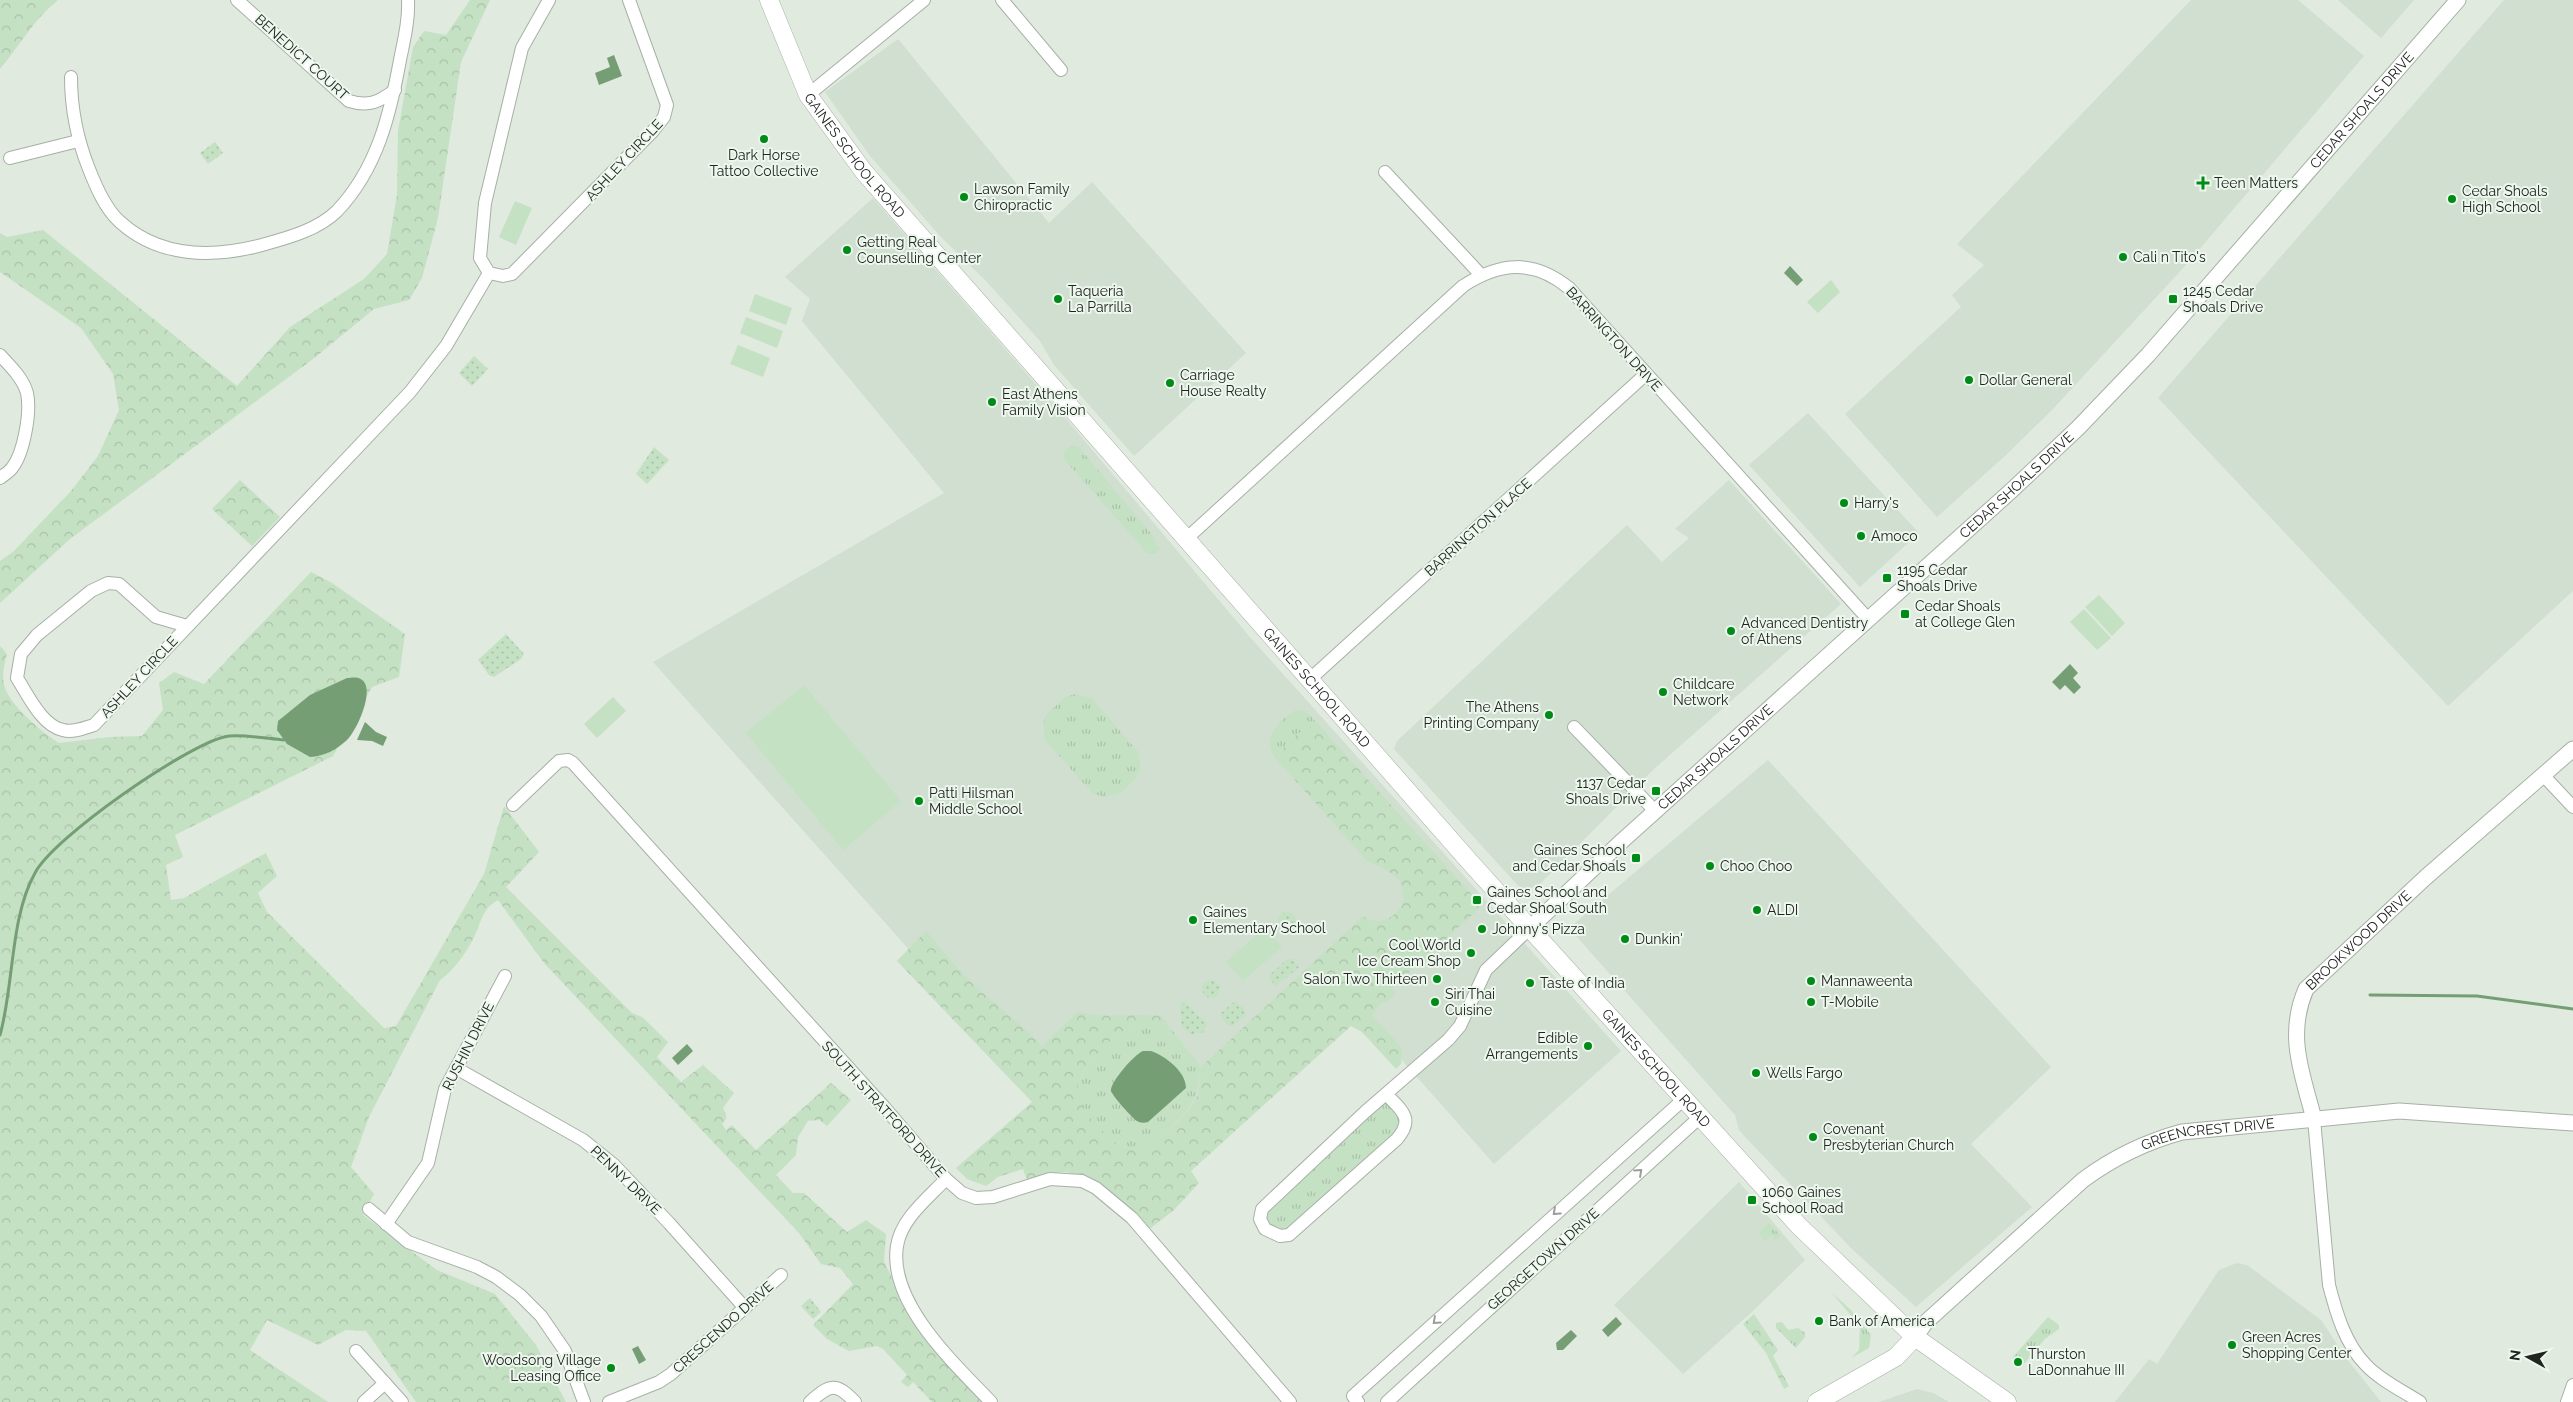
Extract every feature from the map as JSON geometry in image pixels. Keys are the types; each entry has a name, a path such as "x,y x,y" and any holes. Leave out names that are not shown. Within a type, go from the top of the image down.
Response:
{"main road":[{"name":"GAINES SCHOOL ROAD","path":"769,0 808,95 864,172 1308,680 1799,1226 1915,1337 2007,1402"},
{"path":"1817,1402 1896,1358 1915,1337"}],"street":[{"name":"BENEDICT COURT","path":"237,0 349,101 363,105 371,104 381,101 395,90"},
{"path":"71,77 71,99 78,141 98,191 119,221 149,240 175,251 202,254 231,253 298,236 336,212 366,173 378,148 395,90 408,16 408,0"},
{"path":"489,273 480,258 485,203 522,48 549,0"},
{"name":"ASHLEY CIRCLE","path":"187,626 156,617 119,584 108,583 91,591 37,635 21,654 17,678 44,719 62,730 76,730 94,725 410,392 446,346 489,273 503,276 512,274 548,239 664,117 667,105 629,0"},
{"path":"808,95 924,0"},
{"path":"1002,0 1061,70"},
{"name":"CEDAR SHOALS DRIVE","path":"1530,928 2019,484 2148,355 2458,0"},
{"path":"10,158 78,141"},
{"path":"1385,172 1481,275"},
{"name":"BARRINGTON DRIVE","path":"1186,540 1463,286 1481,275 1501,268 1517,267 1546,272 1569,288 1869,620"},
{"path":"0,355 14,370 26,393 27,419 23,443 12,468 0,478"},
{"name":"BARRINGTON PLACE","path":"1308,680 1646,374"},
{"path":"1574,727 1656,812"},
{"name":"BROOKWOOD DRIVE","path":"2420,1402 2366,1365 2356,1352 2335,1308 2329,1285 2314,1119 2295,1044 2298,1007 2306,989 2426,877 2573,749"},
{"name":"SOUTH STRATFORD DRIVE","path":"513,805 559,761 568,760 573,763 879,1101 946,1179 962,1194 976,1198 993,1197 1050,1179 1082,1181 1096,1188 1132,1218 1290,1402"},
{"path":"2543,775 2573,807"},
{"path":"1386,1094 1401,1110 1406,1121 1404,1131 1397,1139 1289,1235 1280,1236 1265,1229 1260,1219 1262,1209 1386,1094 1448,1040 1460,1026 1486,970 1530,928"},
{"name":"RUSHIN DRIVE","path":"386,1224 428,1163 441,1100 505,976"},
{"name":"PENNY DRIVE","path":"456,1068 583,1140 614,1165 669,1222 745,1308"},
{"name":"GEORGETOWN DRIVE","path":"1355,1399 1592,1179 1684,1100"},
{"name":"GREENCREST DRIVE","path":"1915,1337 1926,1322 2000,1253 2083,1180 2105,1164 2153,1140 2182,1132 2407,1111 2573,1123"},
{"name":"GEORGETOWN DRIVE","path":"1387,1402 1700,1117"},
{"path":"946,1179 910,1217 897,1246 899,1282 921,1323 991,1402"},
{"path":"369,1209 408,1242 476,1267 520,1295 541,1316 565,1351 584,1402"},
{"name":"CRESCENDO DRIVE","path":"609,1402 659,1382 670,1374 781,1275"},
{"path":"356,1351 402,1402"},
{"path":"364,1402 385,1383"},
{"path":"2567,1402 2573,1385"},
{"path":"810,1402 823,1390 834,1387 842,1388 855,1402"}],"shaded area":[{"path":"2191,0 2298,0 2364,56 2185,266 2053,409 2005,456 1937,517 1845,414 1961,307 1952,295 1984,265 1957,244"},
{"path":"2338,0 2414,0 2381,38"},
{"name":"Cedar Shoals High School","path":"2504,0 2573,0 2573,591 2448,706 2158,398"},
{"path":"898,39 1049,223 1092,182 1246,353 1134,456 1054,365 1040,341 986,281 940,236 870,156 825,92"},
{"path":"614,55 622,76 599,85 595,73 610,67 607,58"},
{"path":"873,198 1068,421 1249,636 1621,1051 1494,1164 1361,1014 1141,1210 653,662 944,493 802,321 810,299 785,277"},
{"path":"1790,266 1803,280 1797,286 1784,273"},
{"path":"1808,413 1919,533 1860,587 1749,465"},
{"path":"1729,480 1841,604 1654,769 1537,887 1521,889 1394,749 1397,741 1627,525 1662,562 1689,538 1675,529"},
{"path":"2070,664 2078,673 2073,678 2081,687 2074,694 2065,685 2060,690 2052,682"},
{"path":"347,678 358,678 364,682 367,689 364,708 356,727 347,740 330,752 310,757 287,744 277,730 278,721 310,695"},
{"path":"365,722 376,732 387,737 383,746 372,741 357,740"},
{"path":"1768,760 2051,1067 1971,1144 2032,1207 1916,1307 1853,1250 1747,1139 1739,1130 1735,1115 1569,928"},
{"path":"687,1044 693,1051 678,1065 672,1058"},
{"path":"1151,1051 1168,1060 1179,1070 1186,1088 1148,1122 1138,1122 1111,1091 1114,1081 1139,1053"},
{"path":"1739,1182 1805,1260 1753,1311 1683,1374 1614,1305"},
{"path":"2237,1263 2247,1265 2321,1320 2347,1359 2381,1402 2115,1402 2149,1359 2157,1364 2219,1270"},
{"path":"1616,1317 1622,1324 1608,1337 1602,1330"},
{"path":"1571,1330 1577,1336 1563,1350 1557,1350 1556,1343"},
{"path":"638,1346 646,1360 639,1364 632,1349"},
{"path":"1917,1389 1933,1393 1949,1402 1879,1402"}],"green space":[{"path":"0,0 58,0 34,24 0,69"},
{"path":"470,0 490,0 461,62 438,218 422,278 409,300 374,309 313,359 70,539 0,603 0,561 14,551 71,491 98,456 119,410 113,374 81,328 0,272 0,233 7,237 43,230 237,386 290,327 364,279 387,254 397,195 398,131 413,47 424,31 446,35"},
{"path":"215,142 223,153 208,164 200,153"},
{"path":"515,201 532,208 516,245 499,237"},
{"path":"1831,280 1840,292 1818,313 1807,302"},
{"path":"755,294 792,308 786,325 749,311"},
{"path":"746,317 783,331 777,348 740,333"},
{"path":"738,345 770,358 763,377 730,364"},
{"path":"474,356 488,369 472,386 459,373"},
{"path":"1070,446 1078,446 1154,537 1157,547 1160,548 1156,554 1147,553 1064,459 1063,453"},
{"path":"654,447 669,460 647,484 636,474"},
{"path":"240,480 280,517 252,546 212,509"},
{"path":"311,572 332,583 405,634 399,677 372,687 333,756 175,835 183,857 166,865 171,900 184,898 266,853 277,876 258,893 267,912 384,1028 396,1026 484,874 504,806 539,852 506,887 632,1013 642,1017 668,1042 657,1057 681,1082 703,1065 734,1093 723,1108 726,1116 722,1124 726,1130 732,1125 756,1150 831,1083 851,1100 827,1126 819,1120 808,1121 798,1137 796,1155 776,1175 793,1193 804,1193 847,1232 866,1220 886,1234 884,1261 905,1305 984,1402 932,1402 913,1382 908,1387 901,1382 907,1375 883,1349 877,1346 849,1351 827,1339 813,1325 853,1284 840,1268 821,1264 799,1233 544,963 498,900 484,913 474,937 462,958 440,980 369,1117 351,1167 374,1194 363,1215 437,1270 495,1294 536,1345 566,1402 416,1402 366,1331 346,1330 318,1345 267,1320 250,1350 328,1402 0,1402 0,646 7,654 3,679 8,695 28,718 59,743 110,737 142,736 163,710 159,683 174,672 204,684"},
{"path":"2099,595 2125,623 2112,636 2085,607"},
{"path":"2084,609 2111,638 2097,650 2070,622"},
{"path":"506,634 524,654 521,659 494,677 489,675 478,660"},
{"path":"804,685 901,801 843,850 746,733"},
{"path":"1076,694 1092,698 1139,753 1140,770 1135,779 1121,793 1104,797 1092,793 1045,740 1043,723 1048,713 1065,697"},
{"path":"613,697 626,711 597,738 584,724"},
{"path":"1296,710 1306,711 1318,724 1305,730 1288,742 1277,760 1272,753 1270,738 1277,725"},
{"path":"1318,724 1482,906 1392,988 1396,993 1387,1002 1383,1001 1372,1015 1402,1048 1401,1064 1396,1069 1362,1032 1351,1026 1191,1171 1199,1183 1174,1210 1147,1231 1122,1201 1100,1183 1067,1172 1051,1173 1027,1180 1023,1169 998,1177 986,1186 967,1179 956,1168 1032,1102 897,961 926,931 970,981 1042,1046 1078,1012 1109,1016 1162,1016 1167,1024 1149,1023 1134,1026 1120,1033 1106,1045 1086,1068 1080,1078 1078,1088 1078,1098 1083,1108 1090,1118 1113,1140 1129,1149 1142,1147 1150,1143 1179,1121 1193,1104 1198,1093 1201,1067 1363,916 1370,920 1385,920 1397,912 1401,906 1403,890 1394,875 1368,862 1277,760 1288,742 1305,730"},
{"path":"1287,912 1293,915 1296,921 1293,927 1287,930 1281,927 1278,921 1281,915"},
{"path":"1265,927 1282,947 1243,981 1226,962"},
{"path":"1292,958 1299,967 1276,986 1269,978 1270,975 1286,960"},
{"path":"1211,980 1219,985 1220,989 1215,997 1211,998 1203,993 1202,989 1207,981"},
{"path":"1235,1001 1244,1008 1246,1015 1232,1026 1226,1024 1220,1014"},
{"path":"1185,1002 1207,1024 1204,1032 1191,1035 1182,1026 1180,1005"},
{"path":"1151,1021 1167,1024 1201,1067 1193,1101 1184,1113 1154,1142 1144,1147 1127,1148 1109,1137 1092,1122 1080,1105 1077,1098 1077,1089 1086,1068 1103,1048 1131,1027"},
{"path":"1383,1103 1389,1104 1401,1117 1401,1128 1285,1232 1264,1222 1264,1215"},
{"path":"1769,1223 1781,1236 1774,1242 1773,1236 1764,1241 1759,1232"},
{"path":"1831,1292 1852,1311 1871,1335 1869,1348 1851,1358 1859,1350 1860,1326"},
{"path":"810,1298 821,1312 813,1319 801,1306"},
{"path":"1754,1314 1778,1350 1773,1356 1789,1386 1784,1389 1766,1353 1743,1324"},
{"path":"2048,1317 2059,1325 2059,1329 2045,1339 2023,1365 2014,1366 2012,1363 2014,1356"},
{"path":"1782,1322 1788,1330 1798,1328 1805,1333 1805,1337 1796,1348 1776,1328 1776,1323"}],"waterway":[{"path":"0,1035 21,910 35,873 47,857 67,838 122,795 180,757 205,744 230,736 284,740"},
{"path":"2370,995 2477,996 2573,1009"}],"place":[{"name":"Dark Horse Tattoo Collective","path":"764,139"},
{"name":"Teen Matters","path":"2203,183"},
{"name":"Lawson Family Chiropractic","path":"964,197"},
{"name":"Cedar Shoals High School","path":"2452,199"},
{"name":"Getting Real Counselling Center","path":"847,250"},
{"name":"Cali n Tito's","path":"2123,257"},
{"name":"Taqueria La Parrilla","path":"1058,299"},
{"name":"1245 Cedar Shoals Drive","path":"2173,299"},
{"name":"Dollar General","path":"1969,380"},
{"name":"Carriage House Realty","path":"1170,383"},
{"name":"East Athens Family Vision","path":"992,402"},
{"name":"Harry's","path":"1844,503"},
{"name":"Amoco","path":"1861,536"},
{"name":"1195 Cedar Shoals Drive","path":"1887,578"},
{"name":"Cedar Shoals at College Glen","path":"1905,614"},
{"name":"Advanced Dentistry of Athens","path":"1731,631"},
{"name":"Childcare Network","path":"1663,692"},
{"name":"The Athens Printing Company","path":"1549,715"},
{"name":"1137 Cedar Shoals Drive","path":"1656,791"},
{"name":"Patti Hilsman Middle School","path":"919,801"},
{"name":"Gaines School and Cedar Shoals","path":"1636,858"},
{"name":"Choo Choo","path":"1710,866"},
{"name":"Gaines School and Cedar Shoal South","path":"1477,900"},
{"name":"ALDI","path":"1757,910"},
{"name":"Gaines Elementary School","path":"1193,920"},
{"name":"Johnny's Pizza","path":"1482,929"},
{"name":"Dunkin'","path":"1625,939"},
{"name":"Cool World Ice Cream Shop","path":"1471,953"},
{"name":"Salon Two Thirteen","path":"1437,979"},
{"name":"Mannaweenta","path":"1811,981"},
{"name":"Taste of India","path":"1530,983"},
{"name":"Siri Thai Cuisine","path":"1435,1002"},
{"name":"T-Mobile","path":"1811,1002"},
{"name":"Edible Arrangements","path":"1588,1046"},
{"name":"Wells Fargo","path":"1756,1073"},
{"name":"Covenant Presbyterian Church","path":"1813,1137"},
{"name":"1060 Gaines School Road","path":"1752,1200"},
{"name":"Bank of America","path":"1819,1321"},
{"name":"Green Acres Shopping Center","path":"2232,1345"},
{"name":"Thurston LaDonnahue III","path":"2018,1362"},
{"name":"Woodsong Village Leasing Office","path":"611,1368"}]}
